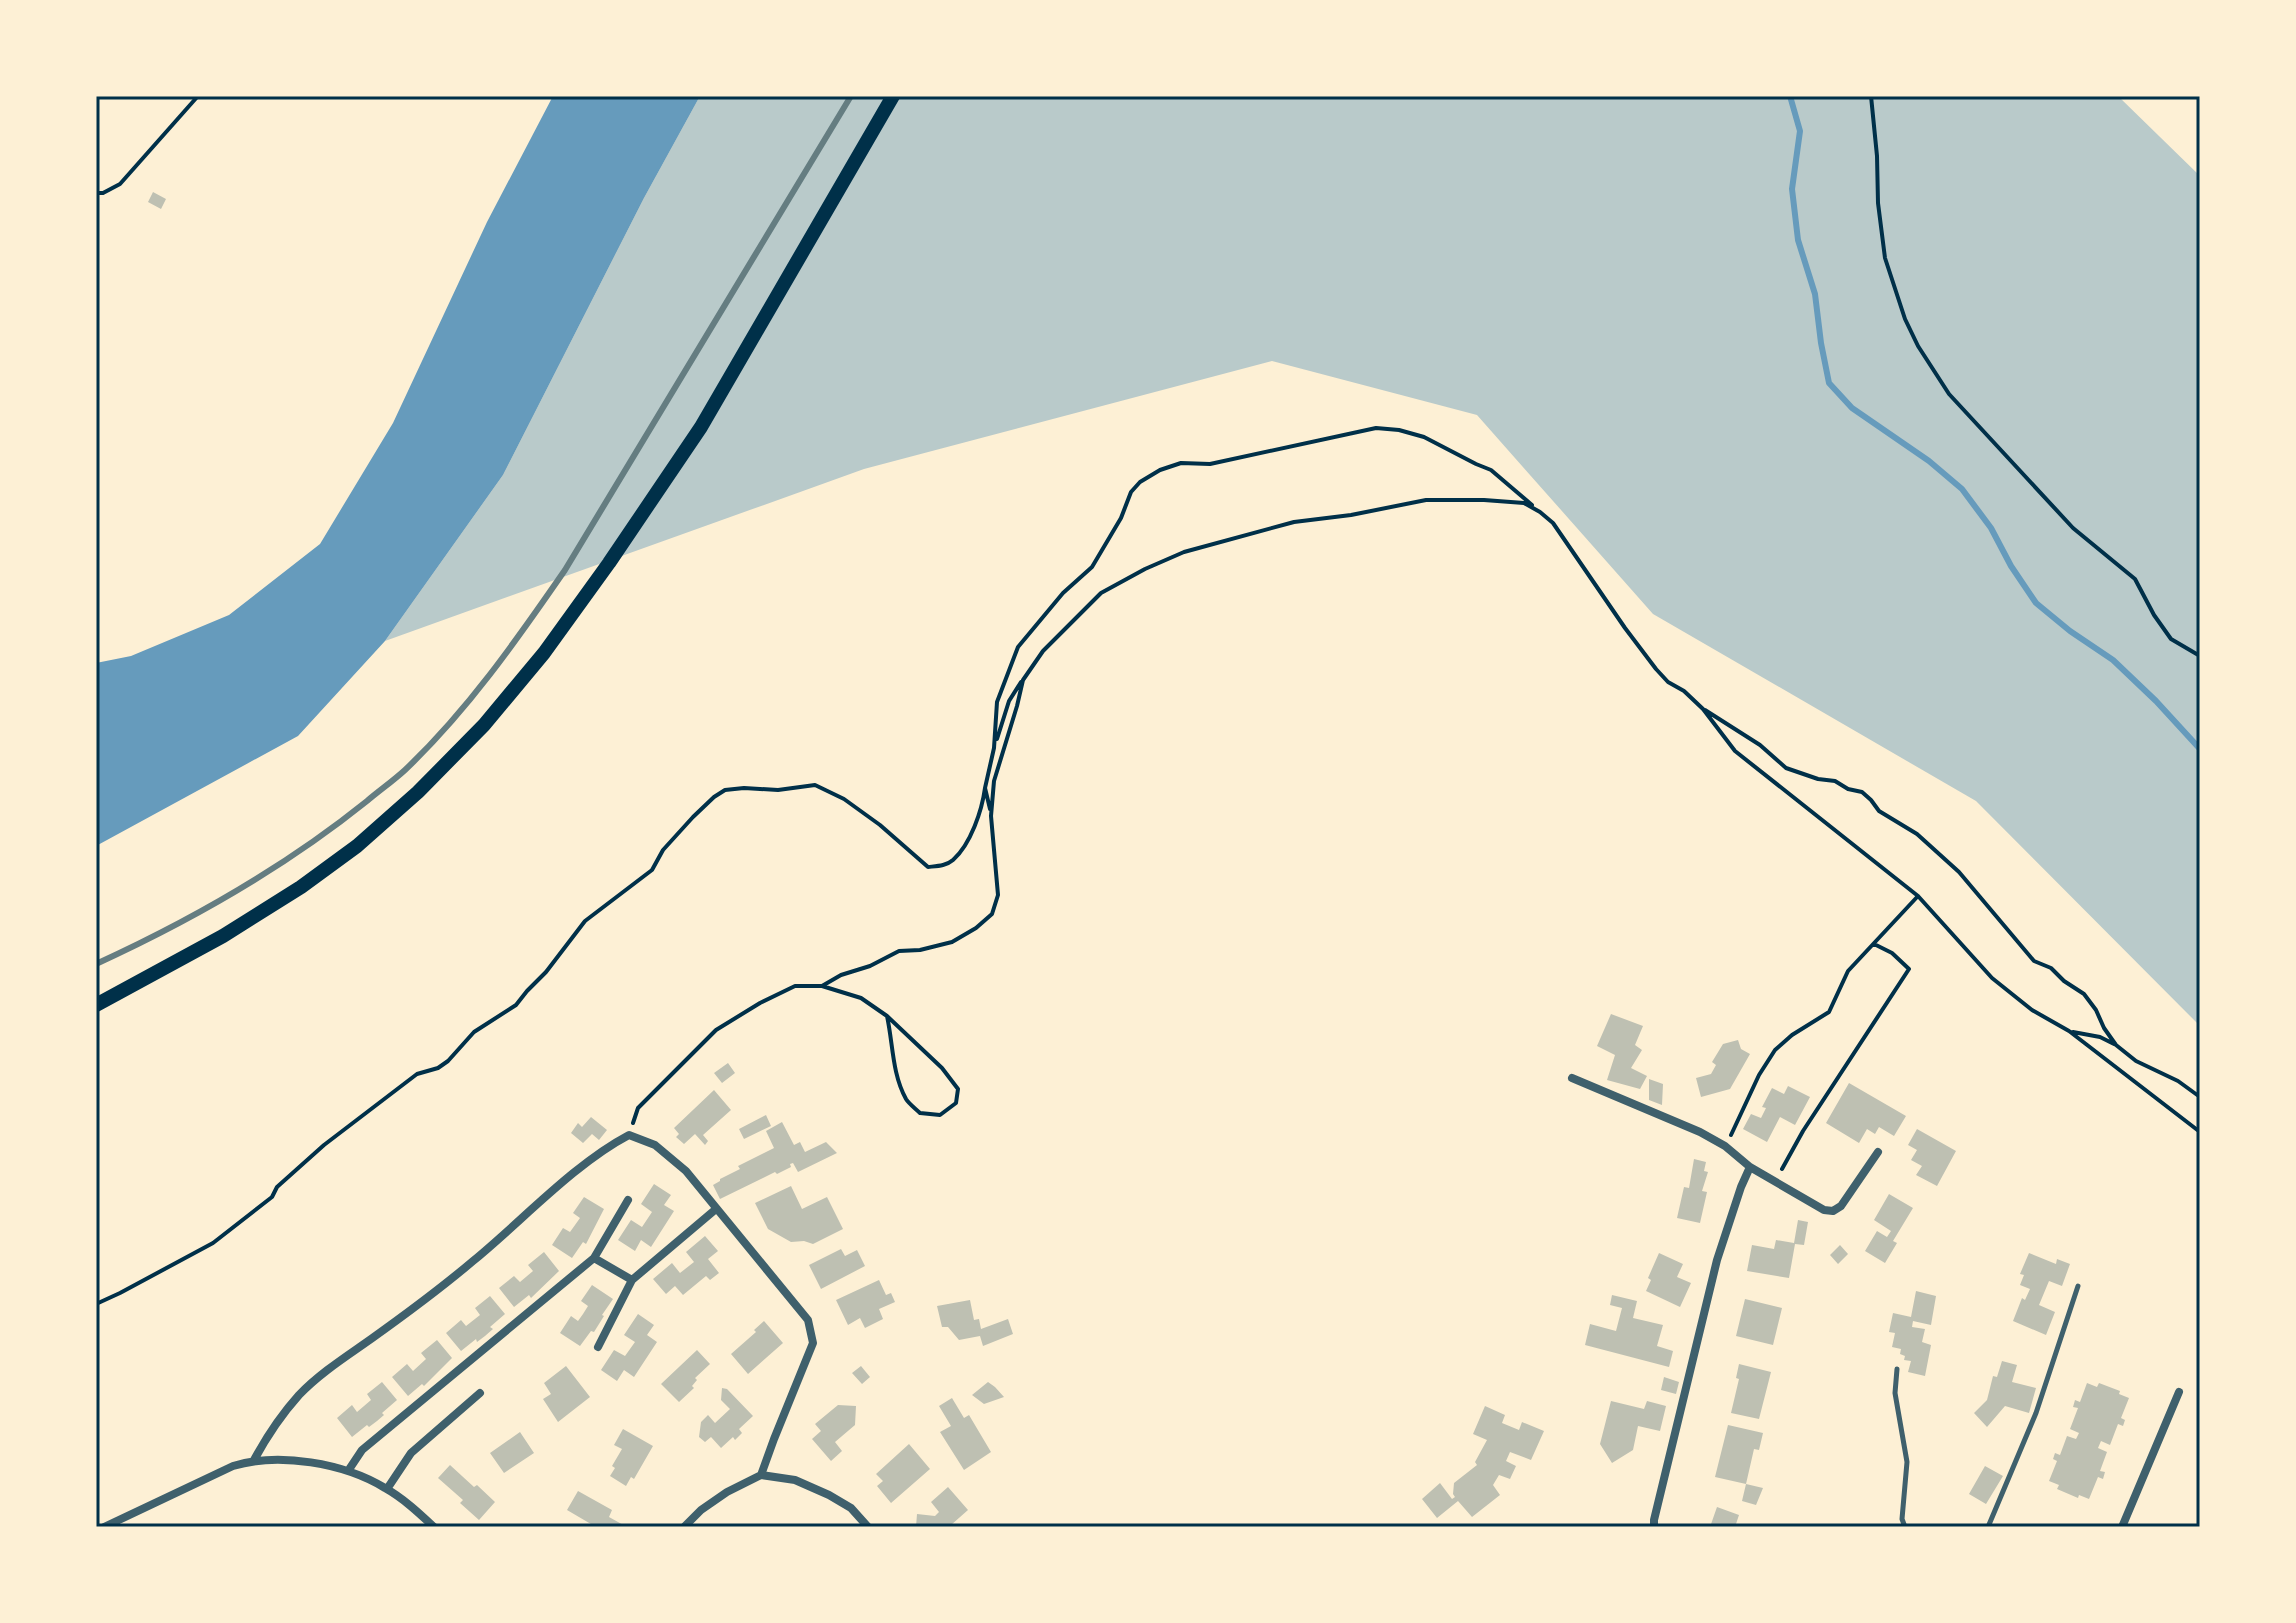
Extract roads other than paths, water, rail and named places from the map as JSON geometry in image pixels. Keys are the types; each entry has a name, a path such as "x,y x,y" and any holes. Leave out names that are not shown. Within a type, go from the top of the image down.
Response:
{"main road":[{"path":"96,1005 223,936 301,887 346,854 418,792 484,725 544,653 701,427 893,96"}],"street":[{"path":"1572,1078 1700,1132 1725,1146 1750,1167 1824,1210 1833,1211 1841,1206 1878,1152"},
{"path":"254,1460 269,1431 301,1393 433,1295 575,1173 609,1146 629,1135 655,1145 686,1171 808,1320 813,1343 761,1475"},
{"path":"1654,1527 1717,1260 1750,1167"},
{"path":"348,1471 362,1450 594,1258 628,1200"},
{"path":"598,1347 632,1280 716,1209"},
{"path":"594,1258 632,1280"},
{"path":"2122,1527 2179,1392"},
{"path":"387,1489 411,1453 480,1393"},
{"path":"104,1527 233,1466 254,1460 307,1462 348,1471 387,1489 434,1527"},
{"path":"684,1527 701,1510 727,1492 761,1475 795,1480 829,1495 851,1508 868,1527"}],"lane":[{"path":"1988,1527 2036,1413 2078,1286"},
{"path":"1897,1369 1895,1393 1907,1462 1902,1519 1905,1527"}],"water":[{"path":"553,96 700,96 644,198 503,475 385,641 298,736 96,846 96,663 131,656 229,615 320,544 393,423 487,222"}],"waterway":[{"path":"1790,96 1800,131 1792,189 1798,240 1815,294 1829,383 1852,408 1929,461 1962,489 1991,528 2011,566 2036,603 2113,660 2200,749"}],"railway":[{"path":"96,964 237,891 304,848 400,774 470,700 565,570 851,96"}]}
